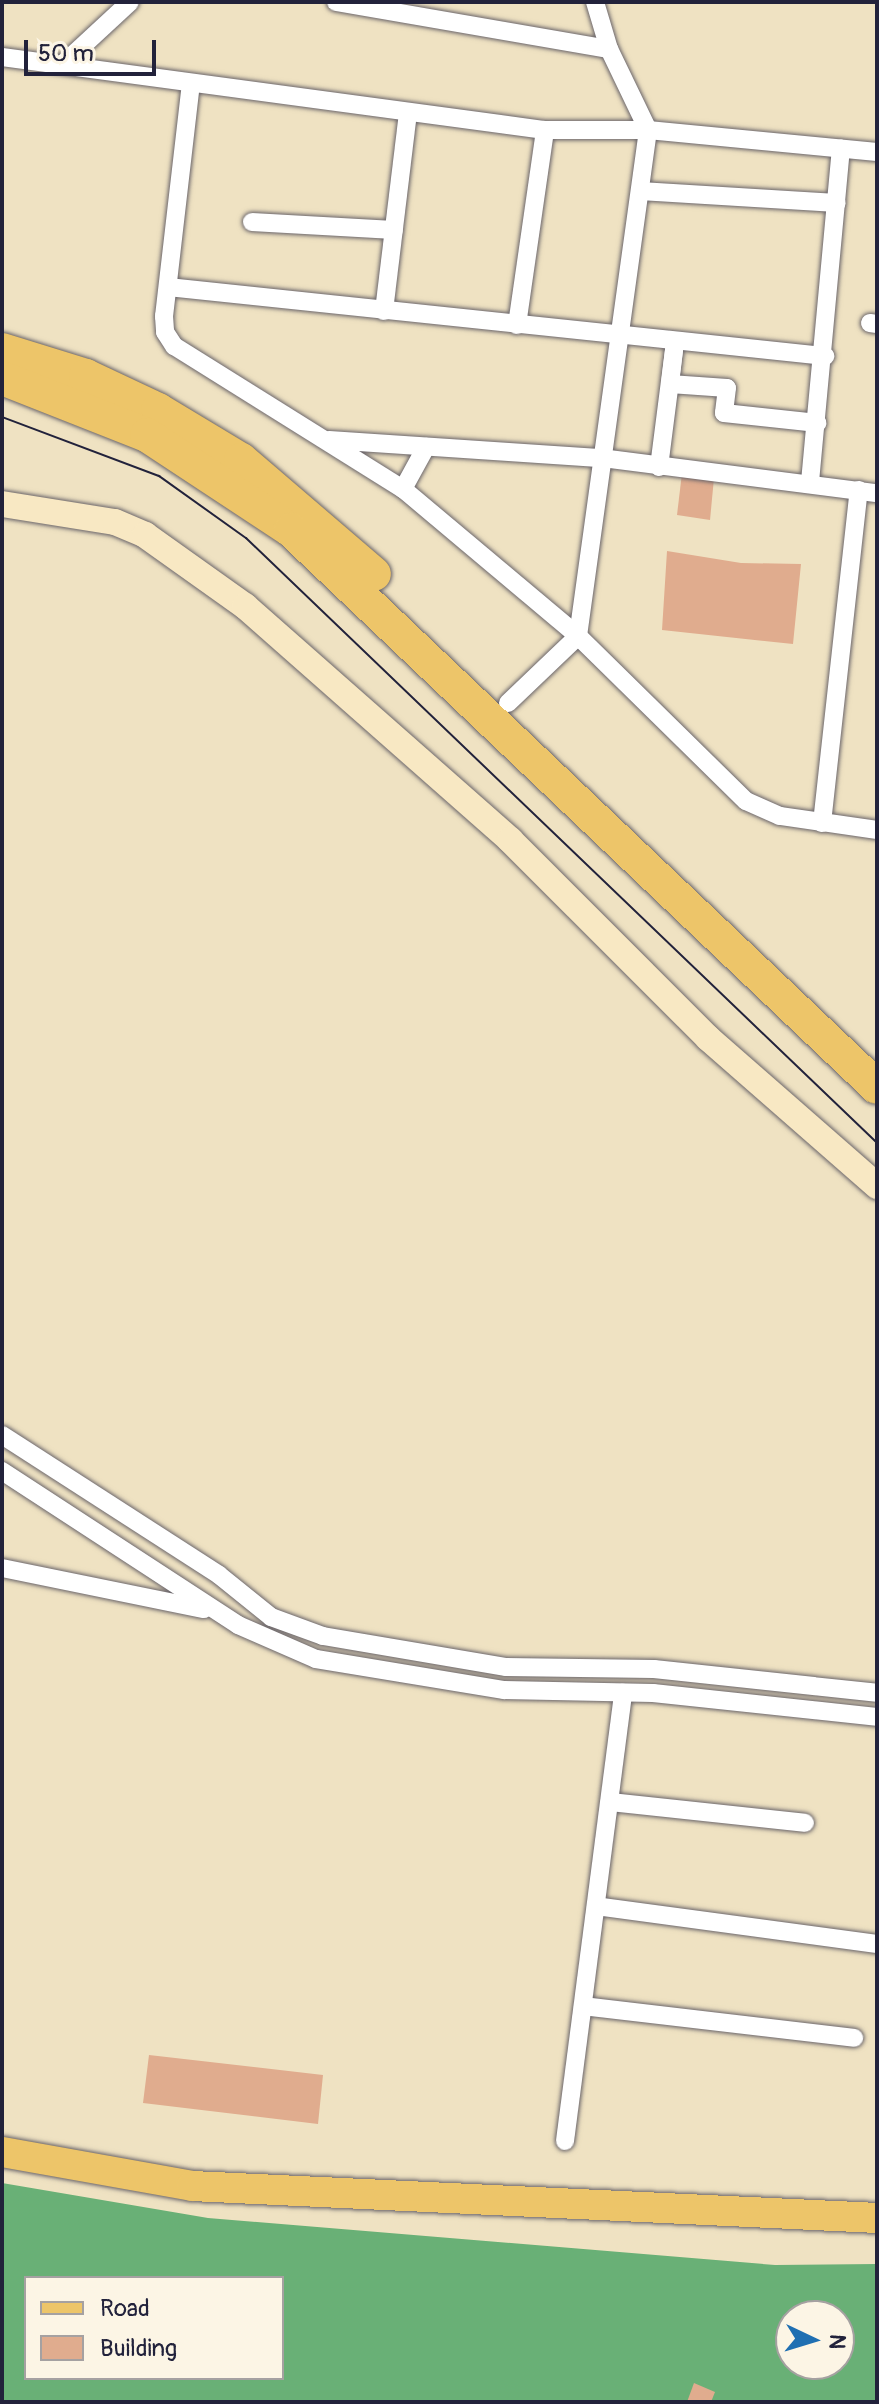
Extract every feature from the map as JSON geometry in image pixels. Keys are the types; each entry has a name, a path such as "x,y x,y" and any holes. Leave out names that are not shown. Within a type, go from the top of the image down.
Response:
{"highway":[{"path":"2,350 86,376 158,410 241,460 308,513 877,1056"},
{"path":"2,378 147,435 291,530 877,1087"}],"main road":[{"path":"2,2152 192,2186 877,2218"}],"street":[{"path":"63,64 130,2"},
{"path":"336,2 609,49"},
{"path":"508,703 578,636 648,130 609,49 595,2"},
{"path":"2,57 545,130 648,130 877,152"},
{"path":"191,83 164,327 174,346 403,489 578,636 746,801 780,816 877,830"},
{"path":"384,311 408,113"},
{"path":"517,325 545,130"},
{"path":"810,482 825,356 841,148"},
{"path":"640,191 837,203"},
{"path":"252,222 394,230"},
{"path":"168,287 620,337 825,356"},
{"path":"675,342 670,384 727,388 724,413 817,423"},
{"path":"659,467 675,342"},
{"path":"326,440 602,458 868,491 822,823"},
{"path":"403,489 426,447"},
{"path":"2,504 115,522 145,535 245,606 510,840 708,1038 877,1186"},
{"path":"2,1435 286,1624 374,1649 506,1667 654,1669 877,1693"},
{"path":"2,1471 238,1625 277,1646 369,1672 504,1690 623,1693 877,1717"},
{"path":"2,1568 215,1611"},
{"path":"238,1625 254,1603"},
{"path":"565,2141 623,1693"},
{"path":"610,1802 805,1823"},
{"path":"596,1906 877,1944"},
{"path":"583,2006 854,2038"}],"green space":[{"path":"2,2183 208,2218 775,2265 877,2264 877,2402 2,2402"}],"building":[{"path":"682,473 714,478 710,520 677,515"},
{"path":"667,551 741,563 801,564 793,644 662,630"},
{"path":"149,2055 323,2075 318,2124 143,2103"},
{"path":"694,2383 715,2392 711,2402 687,2402"}],"tram line":[{"path":"2,417 159,476 246,538 877,1143"}]}
